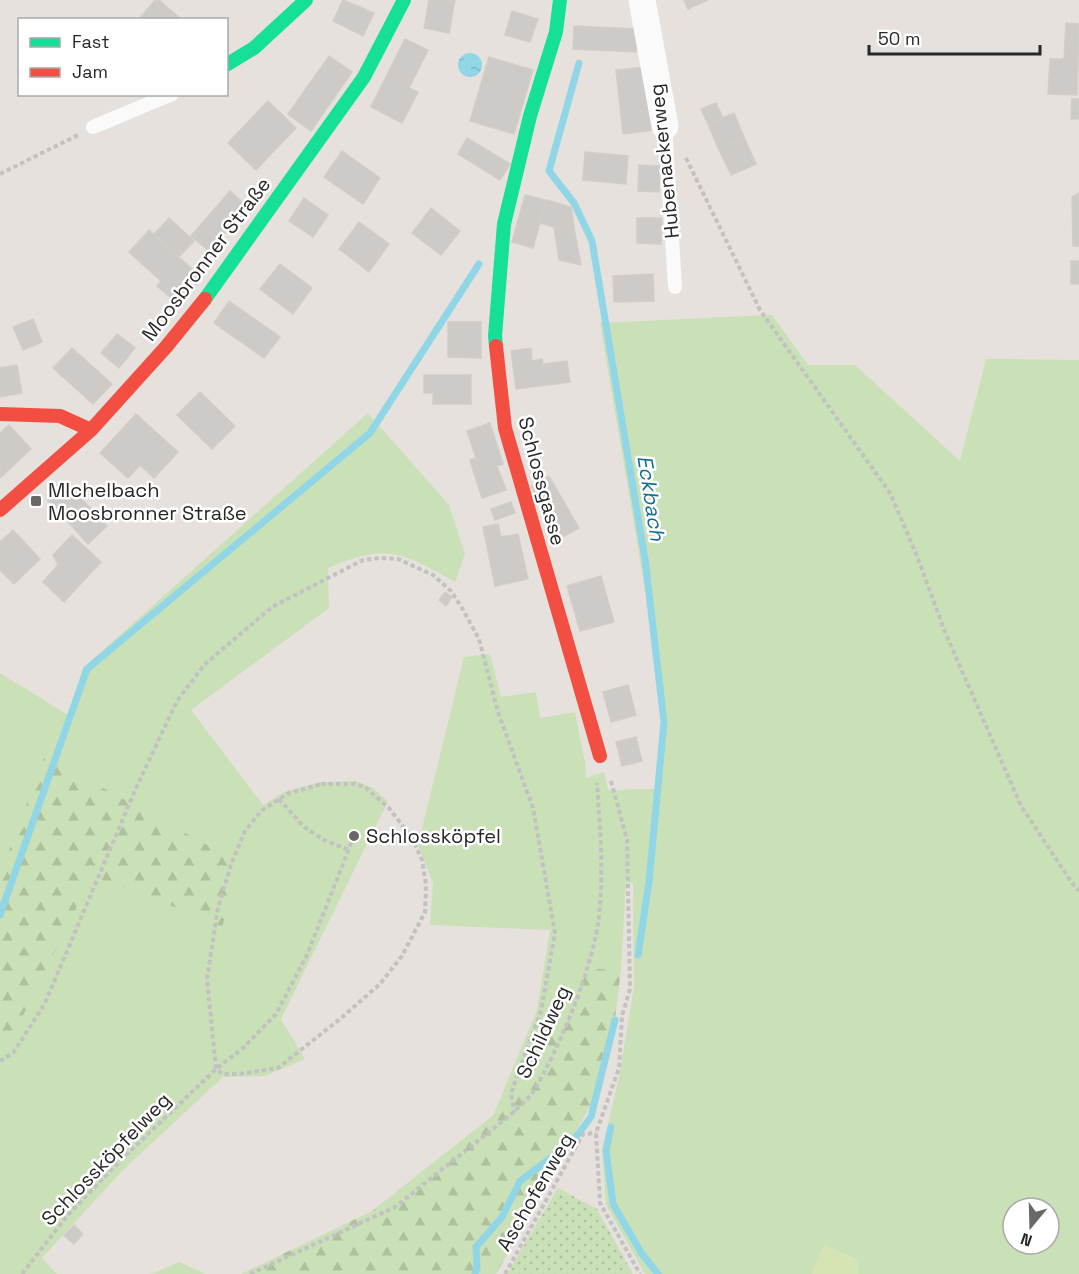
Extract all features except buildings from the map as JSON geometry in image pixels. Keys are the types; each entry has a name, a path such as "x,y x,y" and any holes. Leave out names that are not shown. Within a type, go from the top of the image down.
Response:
{"street":[{"path":"228,64 254,48 306,0"},
{"name":"Moosbronner Straße","path":"0,510 91,430 166,348 221,279 363,77 404,0"},
{"name":"Schlossgasse","path":"560,0 556,32 530,116 504,224 495,336 505,428 600,756"},
{"name":"Hubenackerweg","path":"642,0 665,126"},
{"path":"0,414 60,416 91,430"}],"lane":[{"path":"93,127 167,96"},
{"name":"Hubenackerweg","path":"665,126 675,287"}],"path":[{"path":"665,126 675,135 760,310 890,493 917,556 945,632 1021,806 1079,891"},
{"path":"0,174 93,127"},
{"path":"0,1060 14,1052 45,1003 136,788 177,701 204,666 272,606 363,560 398,559 433,575 451,591 479,639 498,712 534,808 555,933 541,1011 511,1093 514,1112"},
{"name":"Schildweg","path":"250,1274 395,1207 514,1112 531,1094 555,1048 581,986 592,952 599,916 601,842 596,772 600,756"},
{"path":"600,756 608,770 627,840 630,989 622,1016 619,1068 596,1133 600,1203 640,1274"},
{"path":"321,784 355,784 365,787 380,799 412,838 422,860 426,885 425,912 402,956 380,984 278,1068 239,1074 223,1074 216,1069 207,979 218,908 232,862 245,831 261,811 287,794 321,784"},
{"path":"279,799 304,827 324,840 349,850"},
{"name":"Schlossköpfelweg","path":"22,1274 66,1216 120,1161 216,1069 243,1048 276,1014 307,955 354,836"},
{"name":"Aschofenweg","path":"505,1274 583,1134 596,1133"}],"green space":[{"path":"772,315 808,365 855,365 960,461 986,359 1079,360 1079,1274 858,1274 857,1260 824,1245 812,1274 645,1274 606,1205 602,1150 619,1077 634,987 633,883 626,883 621,970 577,968 524,1092 493,1116 537,1010 550,930 430,925 433,883 418,845 464,657 490,654 501,697 536,692 540,718 575,712 586,778 604,772 608,790 655,789 661,722 653,637 600,323"},
{"path":"368,413 449,505 465,554 455,582 421,564 393,554 365,555 328,568 329,608 191,710 263,805 286,791 321,782 356,781 373,788 388,801 281,1019 305,1059 265,1076 223,1077 124,1169 42,1258 57,1274 0,1274 0,1039 17,1028 92,875 212,921 221,928 238,862 230,859 0,874 0,673 68,715 83,668"},
{"path":"45,756 238,862 222,928 212,921 92,876 17,1028 0,1039 0,874"},
{"path":"577,968 621,970 612,1043 600,1088 496,1274 241,1274 372,1211 525,1090"},
{"path":"558,1188 597,1209 633,1274 507,1274"},
{"path":"824,1245 857,1261 858,1274 812,1274"},
{"path":"179,1262 206,1274 151,1274"}],"water":[{"path":"470,53 479,56 482,65 479,74 470,77 461,74 458,65 461,56"}],"waterway":[{"name":"Eckbach","path":"579,63 549,171 574,203 592,241 645,559 664,722 649,882 638,955"},
{"path":"0,915 87,669 370,433 479,264"},
{"name":"Eckbach","path":"475,1274 476,1247 502,1217 520,1181 572,1142 591,1117 615,1020"},
{"path":"611,1127 606,1150 613,1204 642,1254 658,1274"}],"traffic: fast":[{"path":"228,64 254,48 306,0"},
{"path":"205,299 364,77 404,0"},
{"path":"496,346 504,224 530,116 556,32 560,0"}],"traffic: jam":[{"path":"0,510 91,430 166,347 205,299"},
{"path":"496,346 505,428 600,756"},
{"path":"0,414 60,416 91,430"}],"place":[{"name":"MIchelbach Moosbronner Straße","path":"36,501"},
{"name":"Schlossköpfel","path":"354,836"}]}
